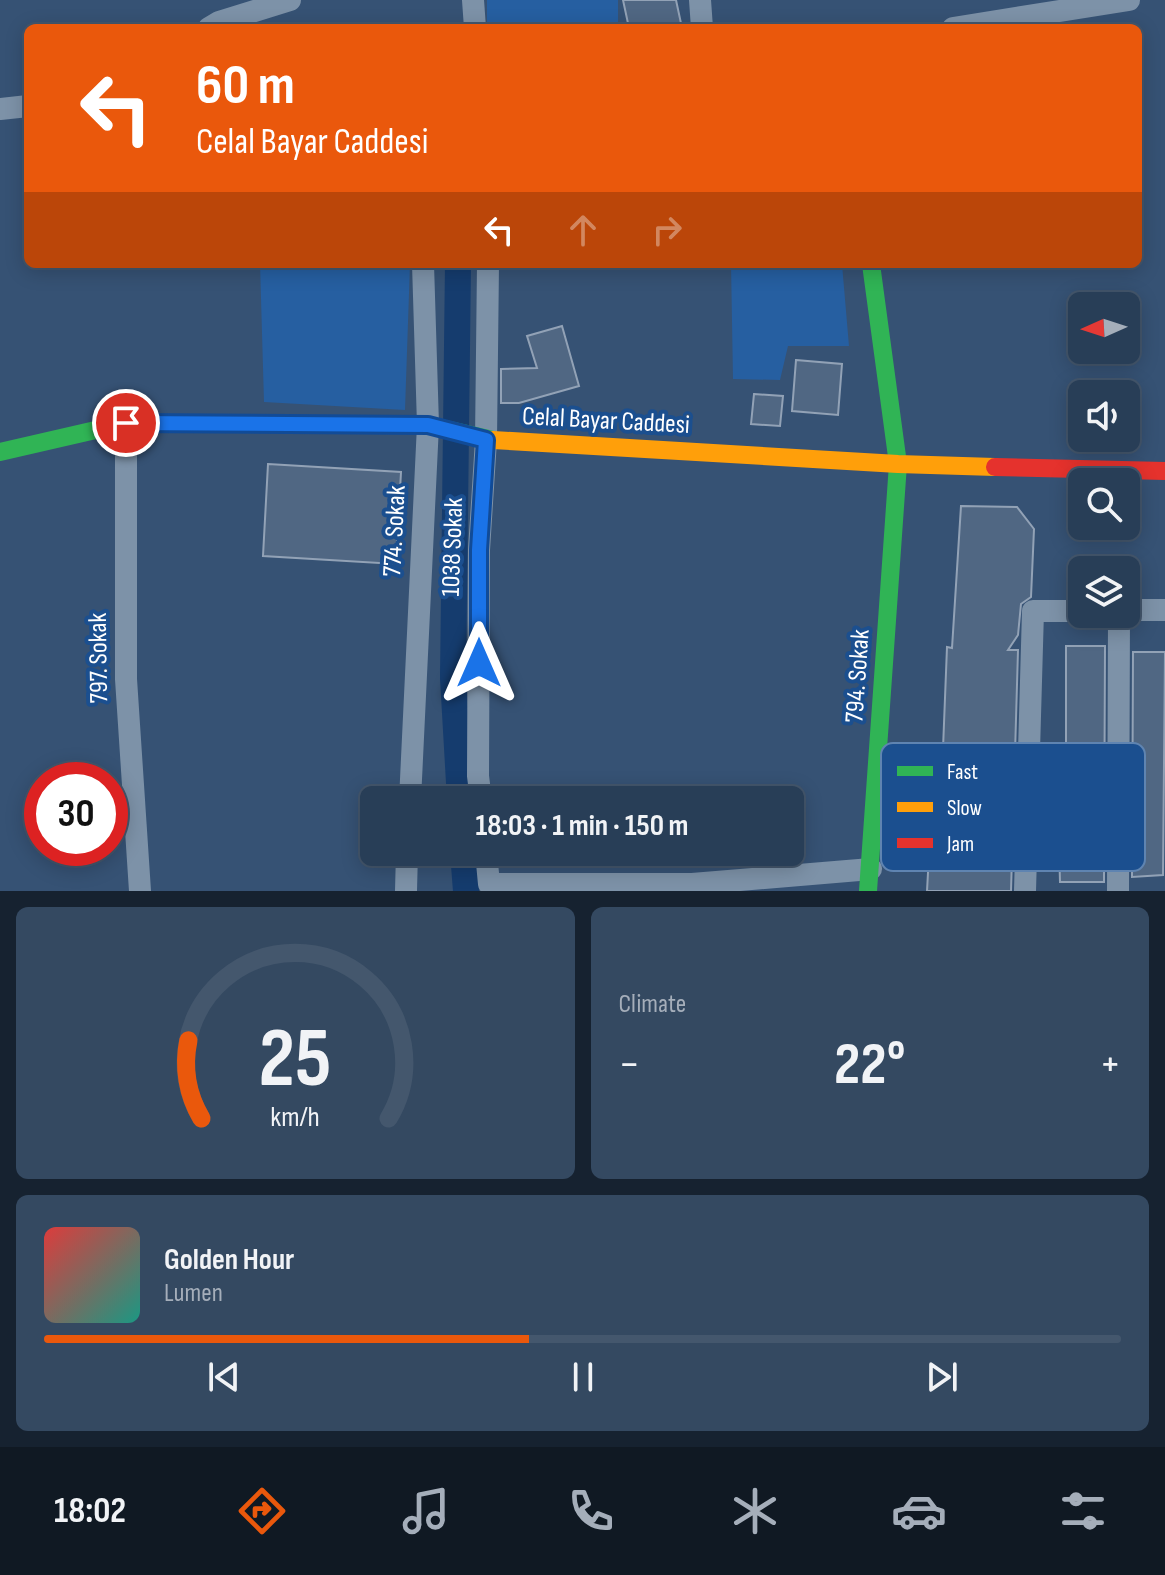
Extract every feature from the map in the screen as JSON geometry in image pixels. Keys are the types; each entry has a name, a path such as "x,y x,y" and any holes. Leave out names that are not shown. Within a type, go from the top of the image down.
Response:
{"street":[{"path":"216,20 290,0"},
{"path":"473,0 475,24"},
{"path":"700,0 702,24"},
{"path":"978,24 1129,0"},
{"path":"0,109 24,106"},
{"name":"774. Sokak","path":"411,786 428,425 423,268"},
{"name":"1038 Sokak","path":"479,786 479,550 486,440 488,268"},
{"name":"794. Sokak","path":"870,880 898,464 872,268"},
{"name":"Celal Bayar Caddesi","path":"0,452 126,423 428,425 486,440 898,464 1165,471"},
{"name":"797. Sokak","path":"126,423 126,679 140,891"},
{"path":"1140,610 1165,610"},
{"path":"1029,743 1033,611 1068,611"},
{"path":"1119,628 1119,743"},
{"path":"406,891 407,866"},
{"path":"488,866 490,888 870,880"},
{"path":"1025,891 1026,871"},
{"path":"1118,871 1118,891"}],"shaded area":[{"path":"487,0 618,0 618,24 487,24"},
{"path":"260,268 410,268 405,410 264,402"},
{"path":"731,268 842,268 849,346 788,346 780,380 733,379"}],"building":[{"path":"623,0 676,0 681,24 628,24"},
{"path":"562,326 579,386 519,403 501,403 501,369 537,368 527,336"},
{"path":"796,360 842,364 838,415 792,411"},
{"path":"754,394 783,396 780,426 751,424"},
{"path":"268,464 401,472 396,564 263,556"},
{"path":"961,506 1017,507 1034,529 1031,597 1021,604 1018,635 1008,650 1018,650 1015,743 943,743 947,647 952,648"},
{"path":"1066,646 1105,646 1105,743 1066,743"},
{"path":"1133,652 1165,652 1163,875 1132,877 1132,871 1145,871 1145,743 1133,743"},
{"path":"928,871 1012,871 1011,891 927,891"},
{"path":"1060,871 1104,871 1104,882 1060,882"}],"waterway":[{"path":"458,268 453,678 459,786"},
{"path":"464,866 466,891"}],"traffic: fast":[{"path":"868,891 898,464 872,268"},
{"path":"0,452 126,423 428,425 493,440"}],"traffic: slow":[{"path":"493,440 995,467"}],"traffic: jam":[{"path":"995,467 1165,471"}],"route":[{"path":"126,423 428,425 486,440 479,550 479,663"}]}
